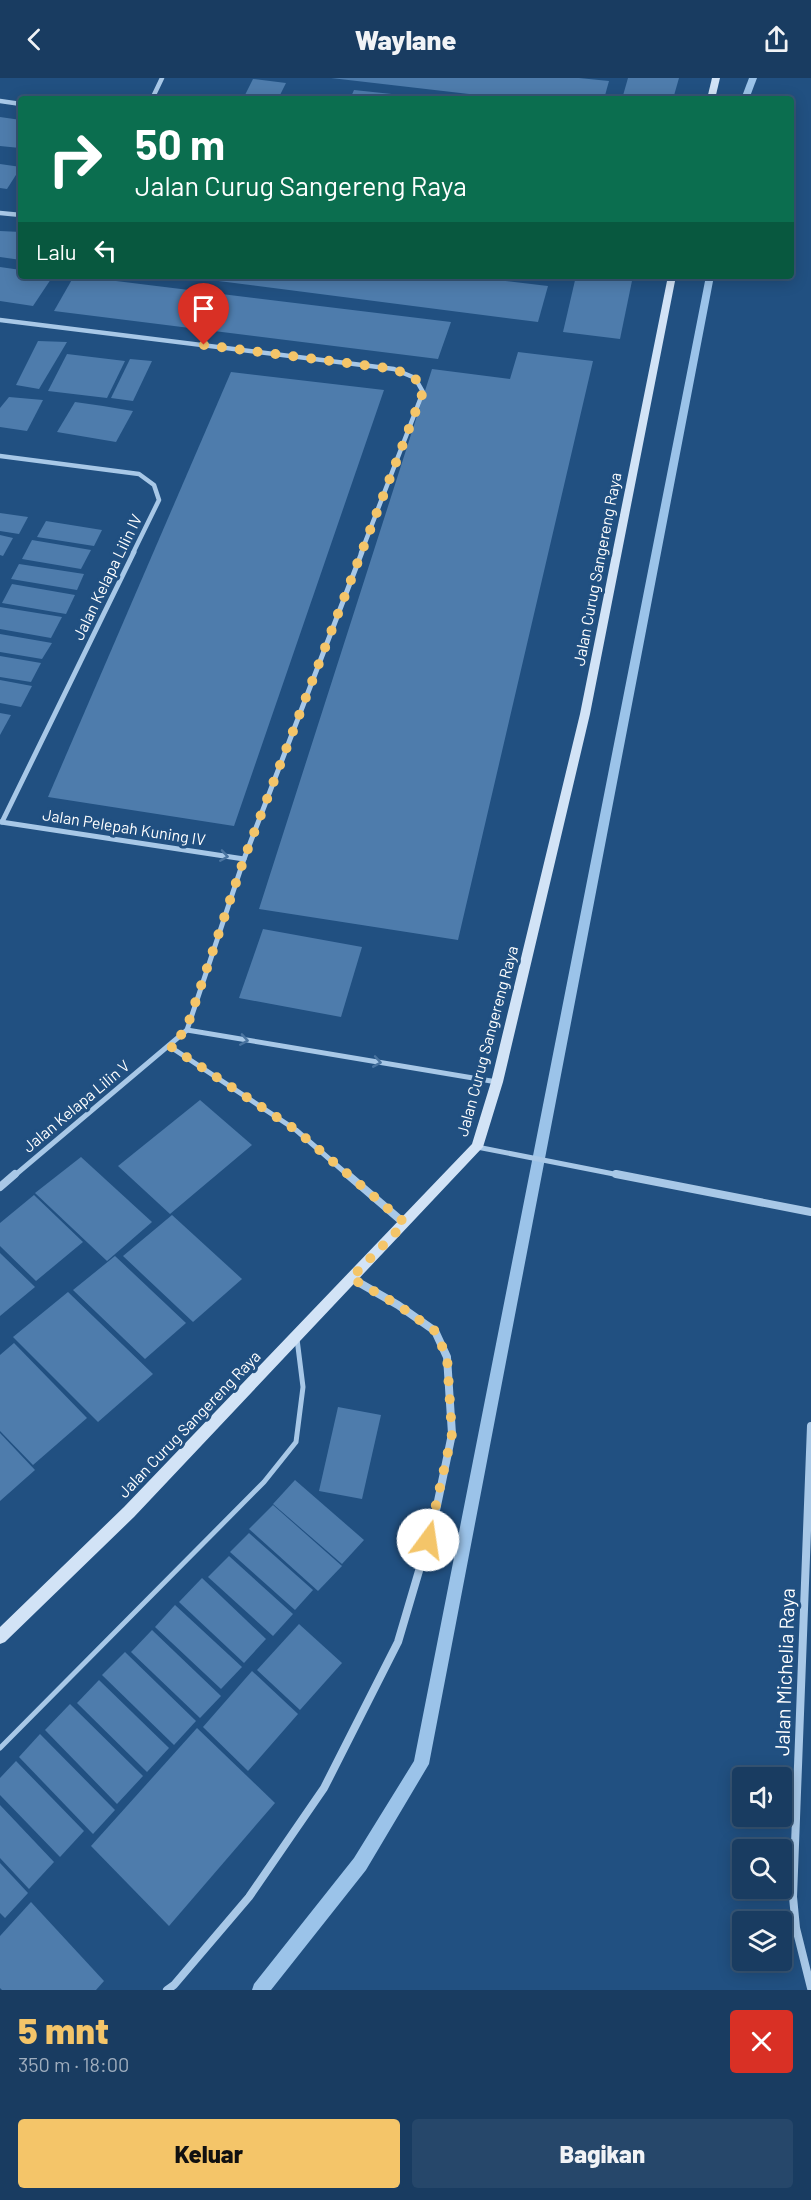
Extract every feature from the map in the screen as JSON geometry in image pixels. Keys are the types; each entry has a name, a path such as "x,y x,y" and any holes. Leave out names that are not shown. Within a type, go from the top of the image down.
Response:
{"main road":[{"path":"712,96 716,78"},
{"name":"Jalan Curug Sangereng Raya","path":"0,1637 129,1512 477,1147 496,1082 585,714 671,279"}],"street":[{"path":"153,96 162,78"},
{"path":"0,101 18,104"},
{"path":"0,213 18,216"},
{"path":"0,320 394,369 415,378 423,392 244,859 186,1030 496,1082"},
{"name":"Jalan Kelapa Lilin IV","path":"0,456 139,474 154,485 159,500 1,822"},
{"name":"Jalan Pelepah Kuning IV","path":"1,822 244,859"},
{"name":"Jalan Kelapa Lilin V","path":"1,1185 170,1046 186,1030"},
{"path":"170,1046 296,1130 405,1223"},
{"path":"477,1147 811,1212"},
{"path":"167,1990 174,1985 249,1897 324,1788 398,1642 434,1520 452,1434 447,1357 435,1331 398,1305 351,1278"},
{"name":"Jalan Michelia Raya","path":"811,1426 793,1897 796,1928 811,1988"}],"lane":[{"path":"0,1748 264,1482 296,1442 303,1387 296,1336"}],"building":[{"path":"331,78 579,78 609,81 605,96 486,96"},
{"path":"628,78 679,78 674,96 623,96"},
{"path":"253,79 286,83 280,96 244,96"},
{"path":"354,90 411,96 351,96"},
{"path":"0,117 18,120 18,148 0,146"},
{"path":"0,164 18,167 18,172 7,189 0,188"},
{"path":"0,231 18,232 18,260 0,257"},
{"path":"0,267 18,270 18,279 51,279 33,306 0,301"},
{"path":"72,279 99,279 451,322 438,359 54,311"},
{"path":"202,279 488,279 548,286 538,322"},
{"path":"575,279 632,279 620,339 563,332"},
{"path":"38,341 67,342 39,389 16,385"},
{"path":"518,352 593,361 458,940 259,909 432,369 510,379"},
{"path":"67,354 125,361 107,398 48,391"},
{"path":"130,359 152,361 133,401 111,398"},
{"path":"231,372 384,390 234,826 48,797"},
{"path":"9,397 43,400 27,431 0,427 0,408"},
{"path":"75,402 133,411 116,442 57,432"},
{"path":"0,513 28,517 19,534 0,531"},
{"path":"46,521 102,530 94,546 37,537"},
{"path":"0,535 13,538 3,556 0,555"},
{"path":"32,540 91,550 81,569 22,559"},
{"path":"19,564 84,574 77,590 11,579"},
{"path":"12,584 75,595 66,614 2,603"},
{"path":"0,607 62,617 51,638 0,629"},
{"path":"0,634 52,643 42,659 0,652"},
{"path":"0,656 41,663 31,682 0,677"},
{"path":"0,680 32,686 21,707 0,703"},
{"path":"0,713 11,715 0,735"},
{"path":"263,929 362,947 341,1017 239,998"},
{"path":"200,1100 252,1145 170,1214 118,1166"},
{"path":"81,1157 152,1222 107,1261 35,1193"},
{"path":"34,1195 83,1242 36,1281 0,1246 0,1223"},
{"path":"172,1215 242,1279 193,1322 123,1256"},
{"path":"0,1253 35,1287 0,1316"},
{"path":"115,1256 186,1323 145,1359 73,1290"},
{"path":"68,1292 153,1374 98,1422 13,1337"},
{"path":"14,1343 87,1418 33,1465 0,1431 0,1355"},
{"path":"338,1407 381,1415 362,1499 319,1491"},
{"path":"0,1433 35,1470 0,1501"},
{"path":"295,1480 364,1540 342,1564 273,1504"},
{"path":"273,1505 342,1566 318,1591 249,1529"},
{"path":"249,1533 313,1590 295,1610 230,1552"},
{"path":"229,1556 293,1614 273,1636 208,1577"},
{"path":"202,1578 266,1639 244,1663 179,1602"},
{"path":"175,1605 242,1667 221,1689 155,1627"},
{"path":"299,1624 342,1663 300,1710 257,1670"},
{"path":"152,1630 221,1696 200,1718 131,1652"},
{"path":"125,1652 196,1721 174,1745 102,1675"},
{"path":"252,1671 298,1714 248,1771 203,1727"},
{"path":"99,1680 169,1748 147,1772 77,1703"},
{"path":"70,1704 143,1776 117,1804 45,1730"},
{"path":"197,1728 275,1803 169,1926 91,1846"},
{"path":"40,1734 115,1810 93,1834 19,1757"},
{"path":"16,1761 84,1831 60,1857 0,1795 0,1778"},
{"path":"0,1805 54,1862 29,1889 0,1858"},
{"path":"0,1863 28,1893 5,1918 0,1913"},
{"path":"31,1902 104,1981 96,1990 2,1990 0,1988 0,1936"}],"waterway":[{"path":"746,96 753,78"},
{"path":"260,1990 360,1864 421,1764 709,279"}],"route":[{"path":"204,345 394,369 415,378 423,392 244,859 186,1030 170,1046 296,1130 405,1223 351,1278 398,1305 435,1331 447,1357 452,1434 428,1540"}]}
